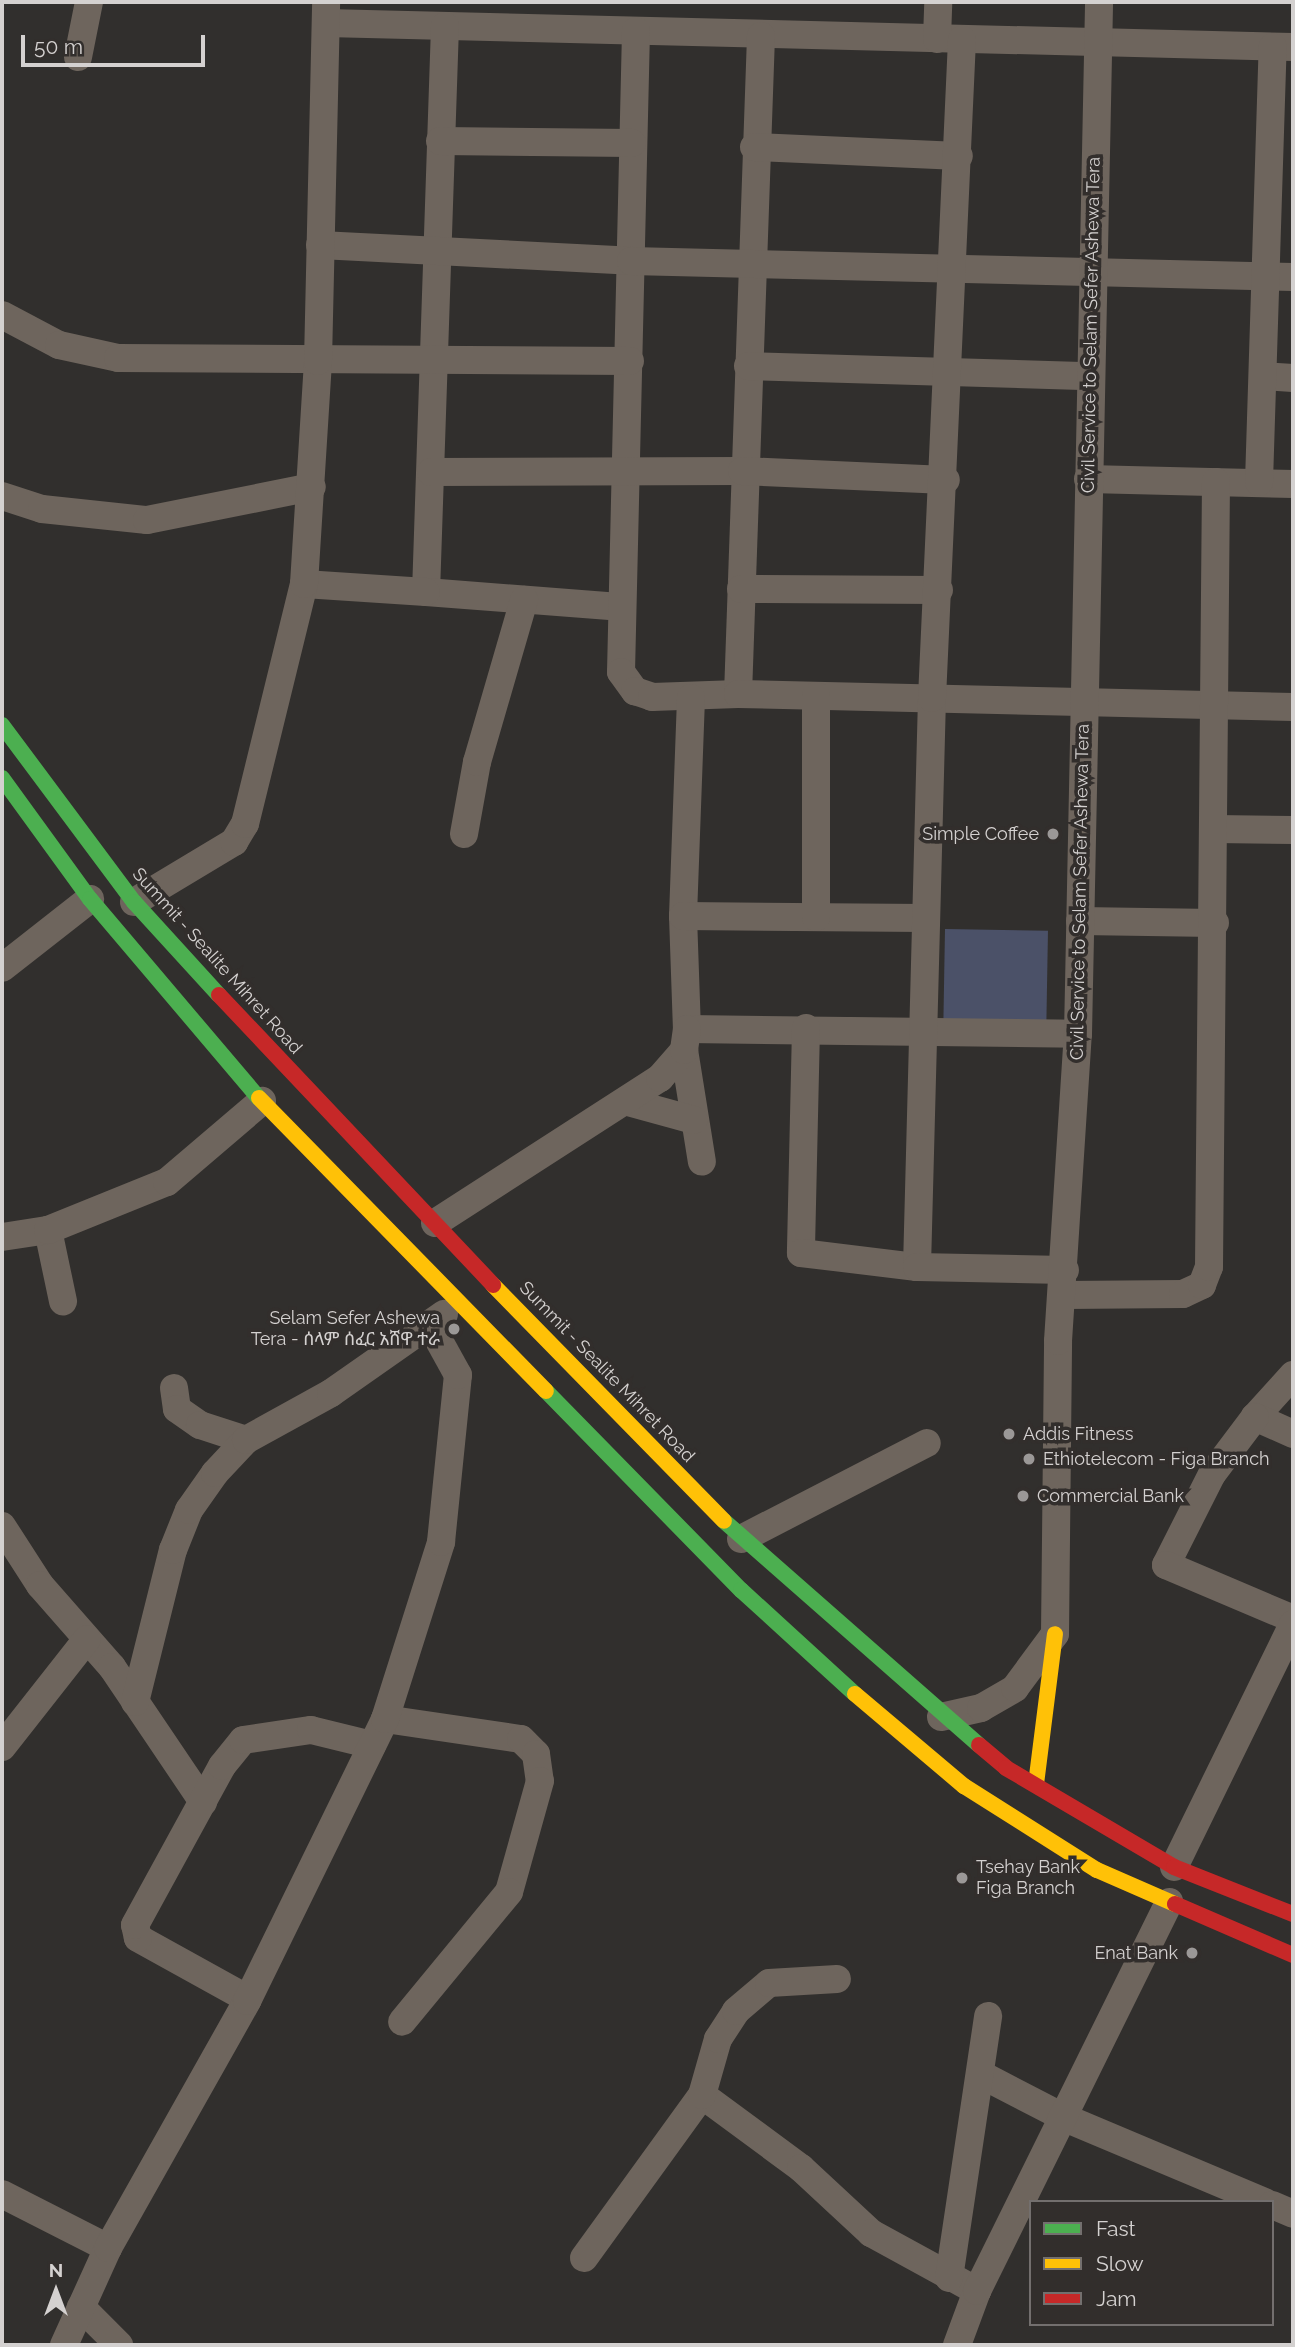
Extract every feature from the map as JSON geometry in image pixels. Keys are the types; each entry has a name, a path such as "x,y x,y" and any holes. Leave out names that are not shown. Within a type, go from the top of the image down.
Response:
{"main road":[{"name":"Summit - Sealite Mihret Road","path":"2,725 134,902 373,1163 435,1223 741,1539 941,1717 1036,1784 1174,1867 1293,1914"},
{"path":"2,778 90,899 262,1101 741,1590 884,1721 994,1807 1097,1870 1293,1955"},
{"path":"348,1186 373,1163"},
{"path":"1036,1784 1055,1634"}],"street":[{"path":"78,57 89,2"},
{"path":"917,1267 921,1027 932,698 946,481 959,156 949,40 938,2"},
{"name":"Civil Service to Selam Sefer Ashewa Tera","path":"1055,1634 1058,1341 1065,1282 1077,1034 1090,269 1099,2"},
{"path":"134,902 234,842 245,824 304,584 318,361 326,12 445,26 477,14 636,31 949,40 1098,40 1283,47 1280,277 1264,376 1259,482"},
{"path":"426,592 431,472 431,355 445,26"},
{"path":"636,31 627,470 619,607 621,672 635,691 691,698 738,694 932,698 1084,705 1214,704 1293,707"},
{"path":"738,694 742,471 748,366 754,147 761,36"},
{"path":"440,141 632,143"},
{"path":"754,147 959,156"},
{"path":"320,245 631,261 1090,269 1280,277"},
{"path":"2,315 60,345 118,358 318,361 431,355 630,361"},
{"path":"748,366 949,374 1090,376"},
{"path":"1264,376 1293,378"},
{"path":"431,472 742,471 946,481"},
{"path":"1088,479 1293,484"},
{"path":"806,1028 801,1253 1183,1294 1202,1285 1209,1267 1215,923 1216,482"},
{"path":"2,496 42,509 147,520 312,487"},
{"path":"304,584 619,607"},
{"path":"741,589 939,590"},
{"path":"464,834 477,762 524,600"},
{"path":"816,696 816,917"},
{"path":"691,698 682,916 686,1040 694,1120 702,1162"},
{"path":"1215,829 1293,830"},
{"path":"2,968 90,899"},
{"path":"682,916 925,918"},
{"path":"1080,921 1215,923"},
{"path":"435,1223 582,1124 628,1102 686,1040 806,1028 921,1027 1077,1034"},
{"path":"2,1237 48,1230 167,1182 262,1101"},
{"path":"628,1102 694,1120"},
{"path":"48,1230 63,1301"},
{"path":"135,1702 189,1510 246,1440 431,1326 458,1301"},
{"path":"64,2345 108,2248 248,1999 385,1719 441,1542 458,1374 431,1326"},
{"path":"1174,1867 1293,1621 1166,1565 1212,1474 1255,1417 1293,1375"},
{"path":"174,1388 177,1409 200,1425 246,1440"},
{"path":"1255,1417 1293,1434"},
{"path":"741,1539 927,1443"},
{"path":"2,1526 40,1584 87,1639 135,1702 203,1802"},
{"path":"941,1717 981,1708 1015,1688 1055,1634"},
{"path":"2,1747 87,1639"},
{"path":"385,1719 521,1739 536,1754 540,1781 509,1892 401,2022"},
{"path":"248,1999 138,1938 135,1925 203,1802 243,1741 311,1730 372,1745"},
{"path":"957,2345 976,2291 1065,2118 1169,1902"},
{"path":"584,2258 702,2095 718,2039 752,1995 769,1983 837,1979"},
{"path":"950,2278 988,2016"},
{"path":"980,2074 1065,2118 1260,2200"},
{"path":"702,2095 801,2168 871,2233 976,2291"},
{"path":"2,2194 108,2248"},
{"path":"1274,2206 1293,2214"},
{"path":"81,2307 120,2345"}],"shaded area":[{"path":"945,929 1048,931 1046,1023 943,1021"}],"traffic: fast":[{"path":"2,725 134,902 219,995"},
{"path":"2,778 90,899 259,1098"},
{"path":"546,1391 741,1590 855,1694"},
{"path":"724,1521 979,1745"}],"traffic: slow":[{"path":"259,1098 546,1391"},
{"path":"493,1285 724,1521"},
{"path":"1036,1784 1055,1634"},
{"path":"855,1694 964,1786 1097,1870 1175,1904"}],"traffic: jam":[{"path":"219,995 493,1285"},
{"path":"979,1745 1006,1768 1174,1867 1293,1914"},
{"path":"1175,1904 1293,1955"}],"place":[{"name":"Simple Coffee","path":"1053,834"},
{"name":"Selam Sefer Ashewa Tera - ሰላም ሰፈር አሸዋ ተራ","path":"454,1329"},
{"name":"Addis Fitness","path":"1009,1434"},
{"name":"Ethiotelecom - Figa Branch","path":"1029,1459"},
{"name":"Commercial Bank","path":"1023,1496"},
{"name":"Tsehay Bank Figa Branch","path":"962,1878"},
{"name":"Enat Bank","path":"1192,1953"}]}
